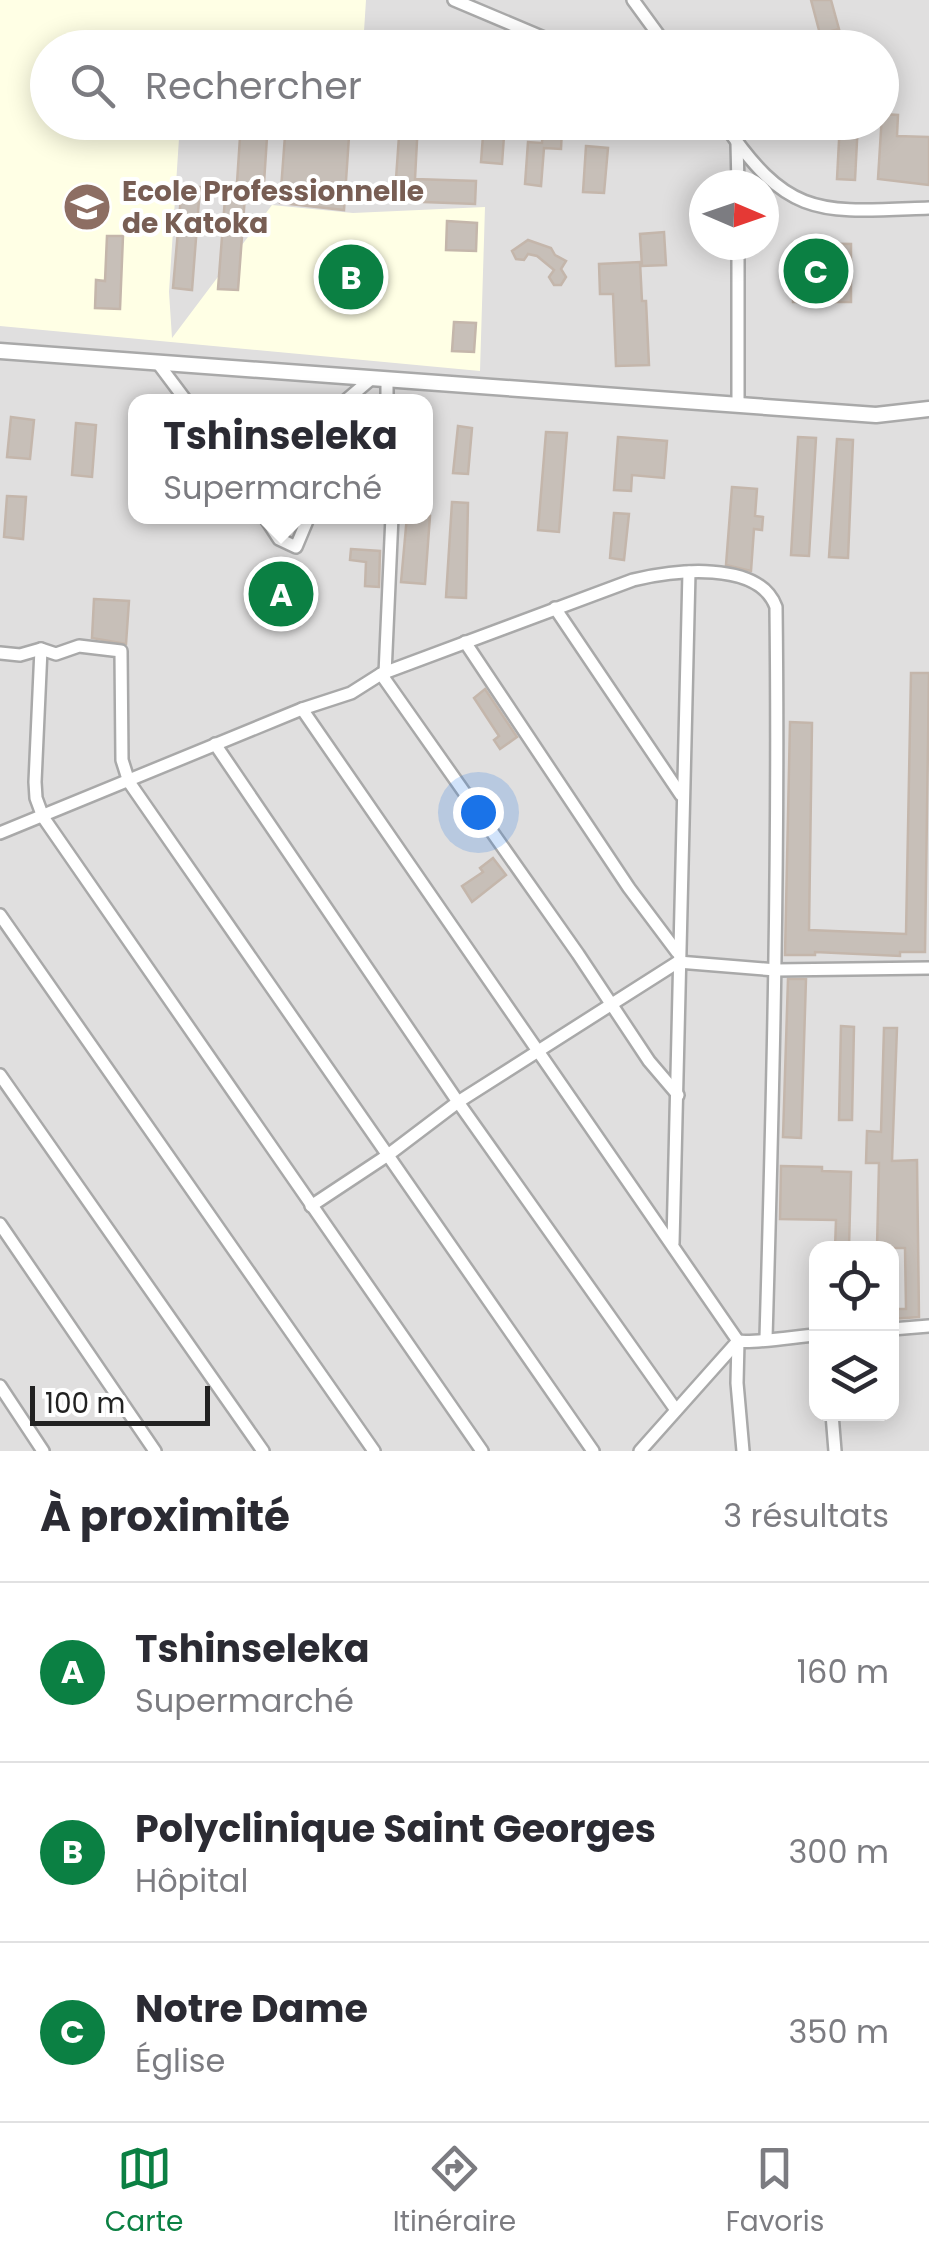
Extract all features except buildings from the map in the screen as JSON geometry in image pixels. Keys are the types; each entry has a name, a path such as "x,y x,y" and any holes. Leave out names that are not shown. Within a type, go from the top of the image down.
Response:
{"street":[{"path":"454,0 525,30"},
{"path":"633,0 655,30"},
{"path":"736,140 783,193 815,206 846,211 929,208"},
{"path":"738,143 738,170"},
{"path":"738,260 738,405"},
{"path":"0,351 876,415 929,409"},
{"path":"157,362 181,394"},
{"path":"356,394 378,379"},
{"path":"378,379 384,394"},
{"path":"269,524 278,539 296,547 306,524"},
{"path":"392,524 383,674 648,1061 678,1095"},
{"path":"673,1245 689,572"},
{"path":"0,833 302,709 351,693 383,674 633,580 689,572 743,577 772,594 776,607 776,970 766,1338"},
{"path":"556,608 681,794"},
{"path":"465,642 678,957"},
{"path":"0,654 41,650 56,654 79,646 121,651 122,760 129,782 594,1451"},
{"path":"41,650 35,782 43,816 482,1451"},
{"path":"302,709 738,1341 743,1451"},
{"path":"215,744 458,1102 676,1410"},
{"path":"0,915 374,1451"},
{"path":"311,1206 458,1102 678,957 776,970 929,968"},
{"path":"0,1074 263,1451"},
{"path":"0,1224 155,1451"},
{"path":"899,1328 929,1326"},
{"path":"738,1341 809,1335"},
{"path":"640,1451 738,1341"},
{"path":"0,1386 43,1451"},
{"path":"832,1421 834,1451"}],"shaded area":[{"path":"0,0 929,0 929,1451 0,1451"},
{"path":"0,0 366,0 364,30 30,30 30,140 179,140 169,292 172,338 272,205 353,213 485,207 480,371 0,326"}],"place":[{"name":"Ecole Professionnelle de Katoka","path":"87,207"},
{"name":"Notre Dame","path":"816,271"},
{"name":"Polyclinique Saint Georges","path":"351,277"},
{"name":"Tshinseleka","path":"281,594"}]}
